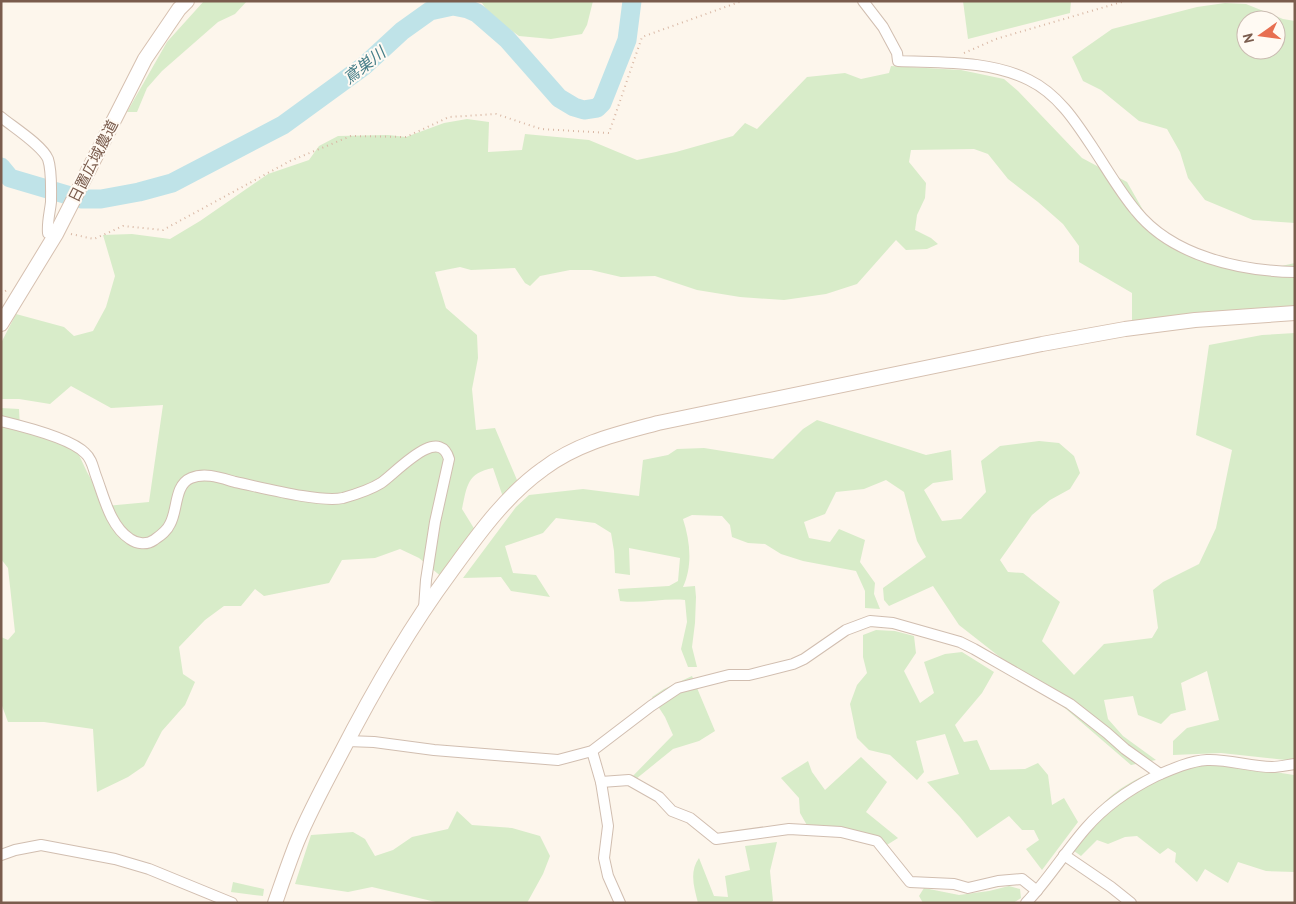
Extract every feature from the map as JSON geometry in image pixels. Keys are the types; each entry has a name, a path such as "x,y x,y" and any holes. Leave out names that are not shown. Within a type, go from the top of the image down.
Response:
{"street":[{"name":"日置広域農道","path":"1,324 60,233 70,204 145,59 179,9 187,1"},
{"path":"863,1 884,27 897,53 898,61 972,65 1000,70 1028,80 1049,92 1080,127 1136,212 1152,228 1188,250 1221,262 1295,272"},
{"path":"1,117 37,146 47,158 50,174 51,202 47,224 48,233 60,233"},
{"path":"275,903 298,841 348,740 376,687 424,608 482,529 514,493 543,469 574,449 604,437 706,413 1042,344 1194,320 1295,313"},
{"path":"1,421 44,433 84,451 90,459 108,511 129,538 139,543 152,542 166,532 174,516 183,483 189,478 210,476 308,496 340,498 370,489 387,479 421,451 440,446 447,451 449,459 435,522 426,580 424,608"},
{"path":"348,740 434,750 558,760 592,751 678,688 729,675 749,674 793,664 804,659 846,630 870,620 893,623 960,642 974,648 1070,704 1107,732 1124,749 1160,774"},
{"path":"592,751 601,782 608,826 604,858 608,876 620,903"},
{"path":"1026,903 1087,827 1105,809 1123,795 1160,774 1177,767 1206,760 1273,767 1293,764"},
{"path":"601,782 629,780 659,797 672,811 690,818 716,839 789,829 841,832 877,841 910,882 954,884 968,888 1022,879 1037,891"},
{"path":"1,856 15,850 41,845 98,855 149,869 232,903"},
{"path":"1064,855 1131,903"}],"path":[{"path":"60,233 94,239 123,226 163,230 290,161 351,136 406,137 448,117 496,114 541,129 609,133 642,37 742,1"},
{"path":"963,53 996,39 1125,1"}],"green space":[{"path":"204,1 247,1 235,14 218,22 162,71 147,88 137,112 127,112 167,42"},
{"path":"474,1 593,1 587,25 582,34 551,39 519,36 490,15 482,3"},
{"path":"963,1 1071,1 1070,13 968,39"},
{"path":"1225,3 1246,4 1261,10 1236,10 1236,60 1286,60 1286,20 1295,21 1295,223 1253,220 1205,200 1188,178 1180,152 1167,129 1139,121 1101,90 1083,81 1072,57 1112,29 1197,7"},
{"path":"891,66 961,70 1004,79 1018,91 1082,158 1127,182 1159,238 1199,260 1234,268 1259,271 1295,263 1295,318 1132,327 1132,293 1079,262 1079,246 1063,224 1008,179 988,154 974,149 911,150 909,162 926,183 925,198 917,215 915,230 938,244 927,249 906,250 896,240 857,284 826,294 784,300 740,297 697,290 655,276 621,277 591,270 570,270 540,276 530,286 525,283 515,268 471,270 460,267 435,272 446,308 477,335 478,358 472,389 476,430 495,428 520,487 503,497 493,468 484,470 473,477 467,487 462,509 475,530 443,578 419,558 400,549 375,558 342,560 329,583 264,596 255,589 241,606 224,606 205,620 179,647 183,674 195,682 185,705 162,731 144,766 128,777 97,792 93,729 44,722 8,722 1,703 1,637 8,640 15,632 8,568 1,559 1,408 19,409 20,428 71,438 106,506 149,502 163,405 111,408 71,386 50,404 19,399 1,399 1,343 16,314 64,327 74,336 93,331 106,307 115,276 103,235 132,234 170,239 200,221 268,174 309,160 319,146 338,136 388,135 406,137 444,123 467,119 489,122 488,152 522,150 525,134 589,140 637,160 676,152 733,136 745,123 757,129 807,77 845,73 861,79 889,73"},
{"path":"1295,333 1295,761 1221,753 1173,755 1173,741 1187,728 1219,720 1207,671 1181,683 1186,710 1171,714 1161,724 1138,715 1133,696 1104,700 1108,719 1123,736 1156,760 1131,765 1066,709 959,625 933,586 889,606 884,600 883,588 926,557 917,541 904,492 886,480 864,489 836,492 825,514 804,522 809,538 830,542 839,529 865,540 860,562 875,583 874,594 880,609 865,608 865,591 856,571 803,561 781,554 765,544 748,543 732,537 730,525 722,516 692,515 683,519 687,536 689,562 683,587 695,586 695,623 692,647 697,667 688,667 681,649 687,622 685,600 620,601 618,589 669,586 678,581 680,558 629,548 630,575 615,573 611,533 595,523 556,518 543,533 505,546 513,573 536,575 550,597 511,591 501,577 463,578 516,507 529,495 583,489 639,496 643,460 668,455 677,449 704,448 773,459 803,429 817,420 926,455 951,450 953,480 933,483 924,490 942,521 961,519 986,492 981,461 1000,446 1039,441 1059,443 1074,456 1080,473 1070,489 1050,500 1032,515 1000,560 1008,572 1023,573 1060,602 1042,641 1074,675 1104,644 1152,638 1158,628 1153,590 1163,582 1199,564 1216,528 1232,450 1196,435 1209,345 1262,335"},
{"path":"876,630 895,631 914,636 916,653 904,671 920,703 934,693 924,662 945,654 962,652 994,672 982,693 955,725 964,742 977,740 990,770 1025,769 1038,763 1048,775 1052,805 1064,798 1078,822 1042,870 1026,849 1039,840 1034,830 1022,830 1009,816 977,838 927,782 959,774 945,734 916,741 924,772 917,780 890,755 869,750 857,738 850,704 857,685 867,673 863,657 863,635"},
{"path":"692,676 715,731 699,741 673,749 636,779 629,780 673,735 665,717 652,697 664,689"},
{"path":"861,757 887,782 866,812 898,838 882,848 808,827 800,813 799,798 781,778 808,761 812,772 825,790"},
{"path":"1169,765 1230,765 1294,775 1295,872 1266,871 1238,862 1228,883 1205,869 1197,882 1175,862 1176,853 1168,848 1160,854 1137,836 1125,837 1108,844 1097,840 1081,856 1074,851 1094,815 1112,795 1139,778"},
{"path":"457,811 472,825 512,828 540,836 550,856 543,874 527,903 440,903 372,887 348,892 295,884 311,835 353,832 365,839 375,856 393,850 412,837 448,829"},
{"path":"777,842 770,871 773,901 770,903 698,903 693,874 699,858 714,896 728,897 725,876 750,870 745,846"},
{"path":"233,882 264,889 263,896 231,892"},
{"path":"1009,886 1020,889 1021,898 1013,903 923,903 919,896 924,888 959,895"}],"waterway":[{"name":"鳶巣川","path":"1,167 10,178 81,199 101,199 139,192 172,183 283,125 364,66 402,31 430,11 453,6 477,13 507,39 559,98 574,107 584,110 597,108 602,103 627,40 632,1"}]}
